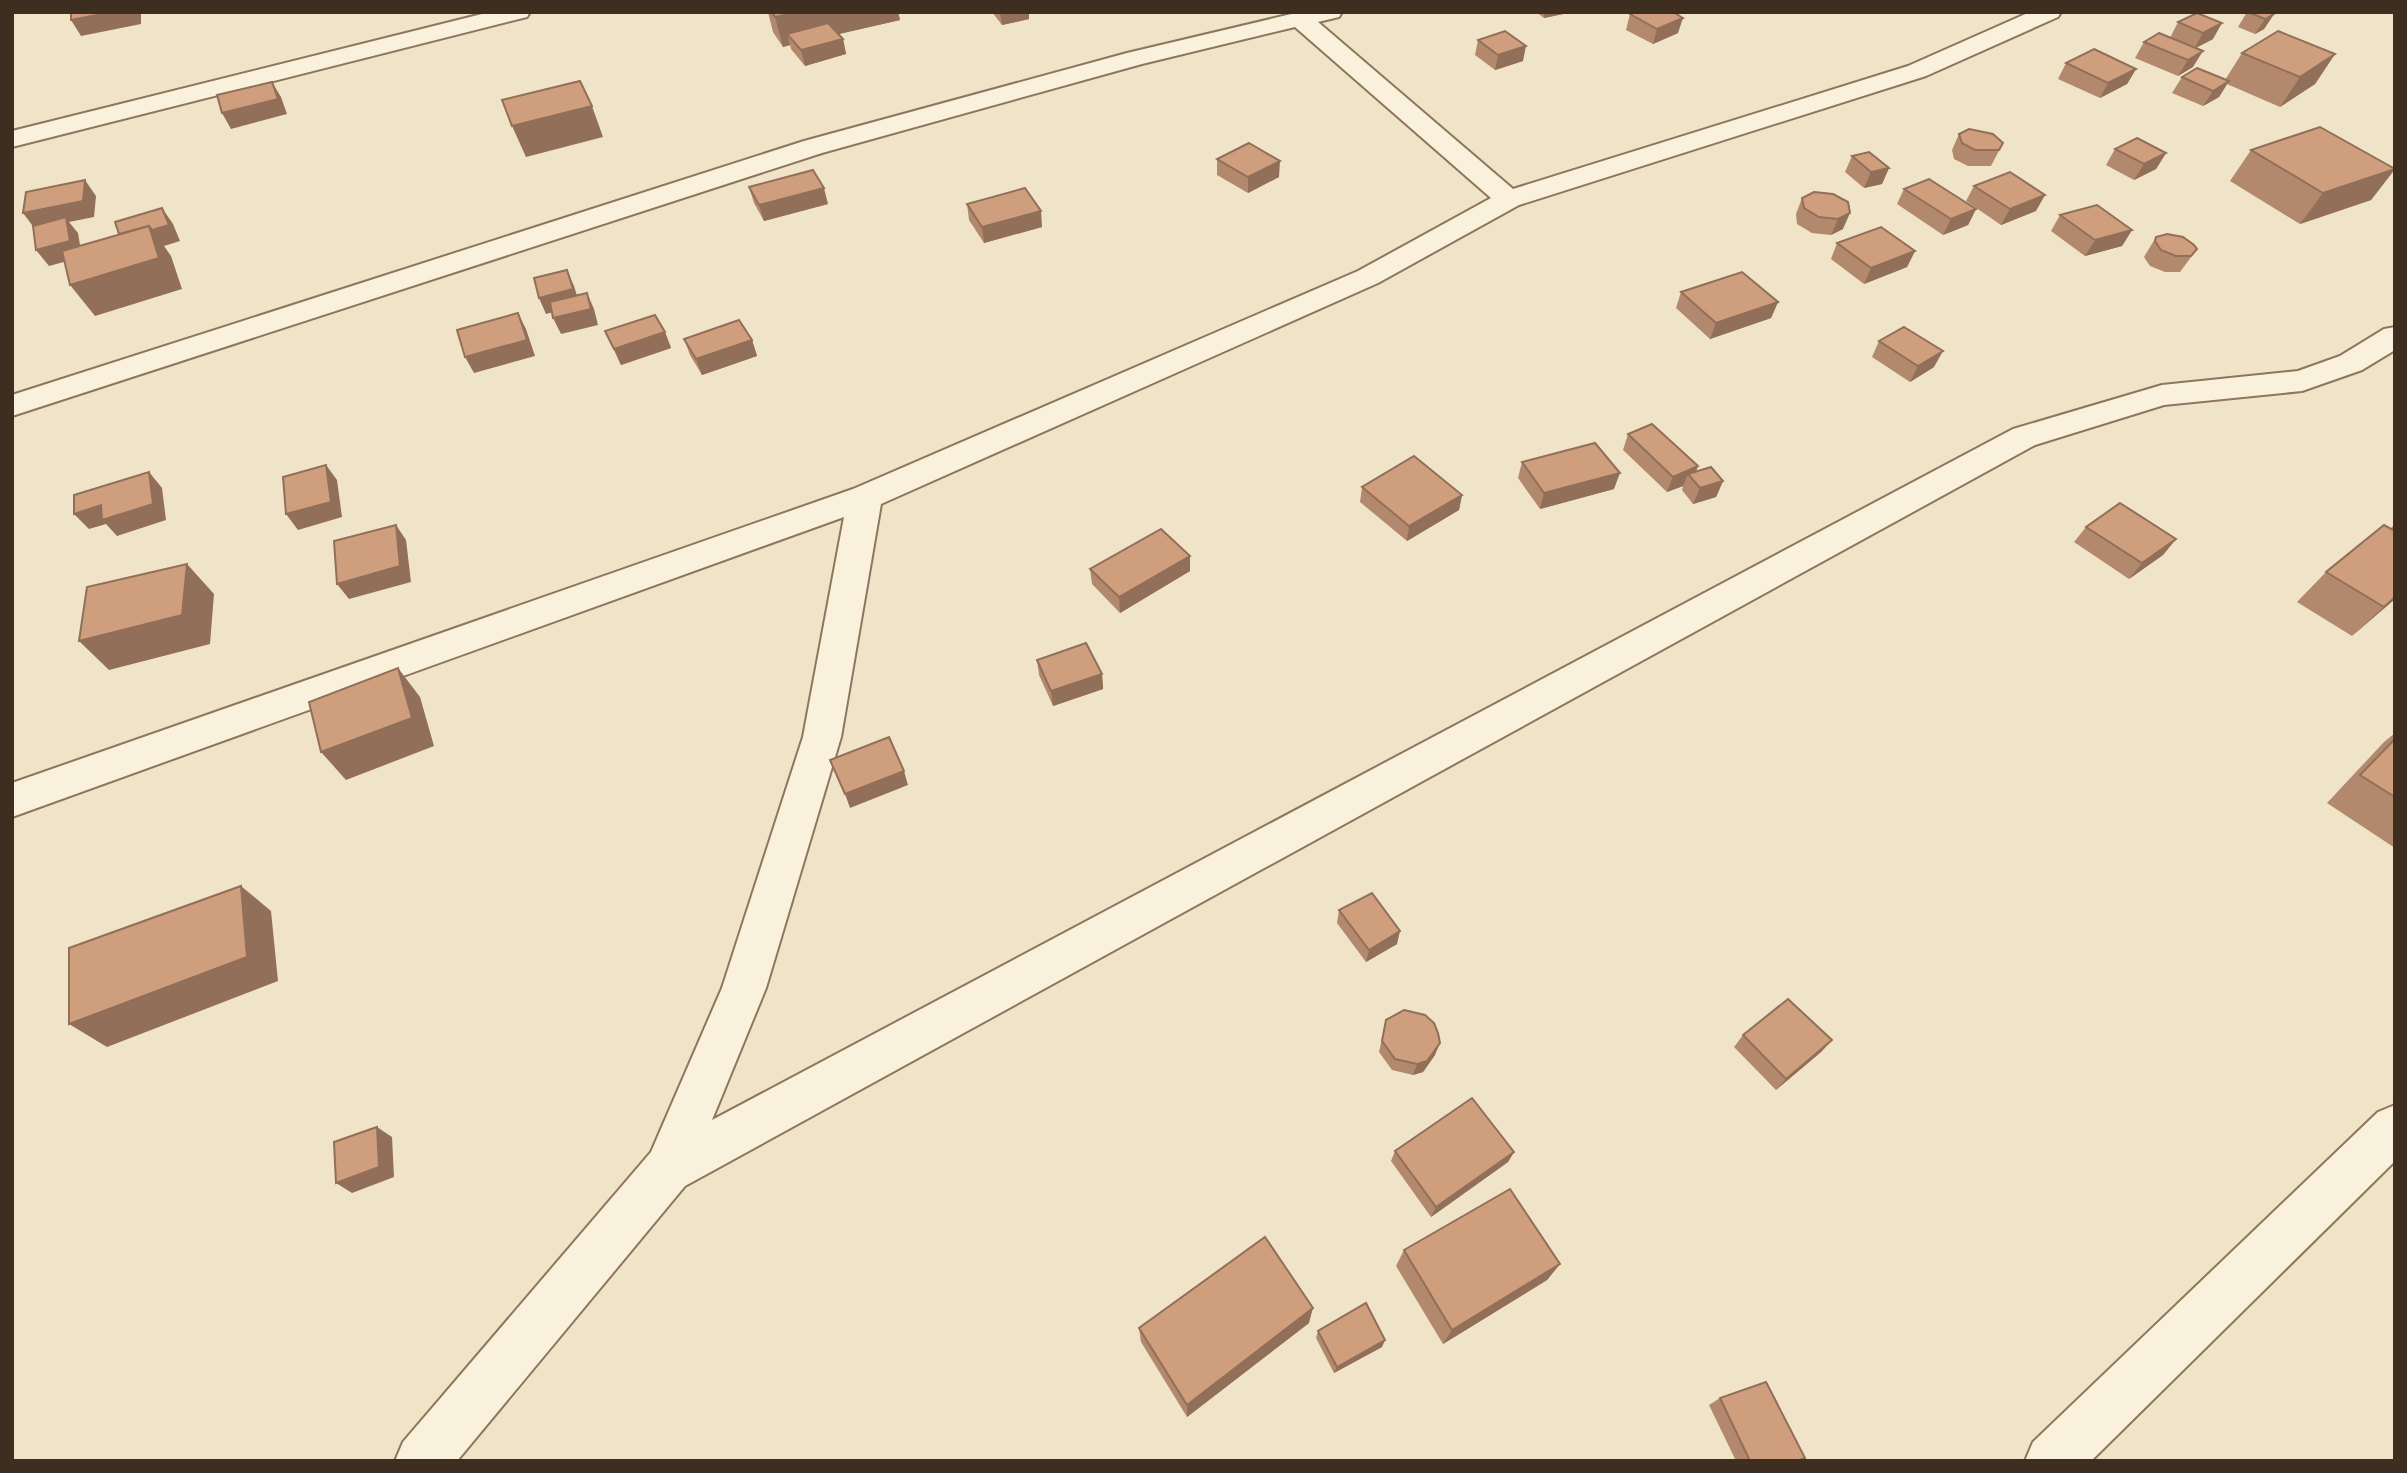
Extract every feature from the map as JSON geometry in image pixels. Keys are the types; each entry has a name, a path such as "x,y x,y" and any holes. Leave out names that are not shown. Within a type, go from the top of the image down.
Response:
{"street":[{"path":"12,139 519,12"},
{"path":"12,406 813,147 1136,58 1302,21 1331,12"},
{"path":"12,800 865,497 1368,277 1509,199 1917,71 2050,12"},
{"path":"1302,21 1509,199"},
{"path":"668,1169 2024,437 2162,395 2302,381 2351,363 2395,336"},
{"path":"422,1461 668,1169 744,988 822,737 865,497"},
{"path":"2052,1461 2395,1128"}],"building":[{"path":"71,12 112,12 71,20"},
{"path":"772,12 798,12 775,17"},
{"path":"1673,12 1683,18 1657,29 1630,14"},
{"path":"2248,12 2269,12 2274,14 2265,19"},
{"path":"2197,13 2222,23 2203,33 2178,22"},
{"path":"828,23 843,39 801,50 787,34"},
{"path":"1505,31 1526,46 1498,55 1478,40"},
{"path":"2278,31 2335,54 2300,77 2242,53"},
{"path":"2159,33 2203,51 2188,60 2144,42"},
{"path":"2094,49 2136,69 2108,83 2066,63"},
{"path":"2197,68 2229,81 2213,91 2182,77"},
{"path":"580,81 592,106 512,126 502,100"},
{"path":"272,82 278,99 222,113 217,95"},
{"path":"2320,127 2395,169 2323,193 2251,150"},
{"path":"1969,129 1993,134 2003,143 1999,150 1975,150 1962,143 1959,134"},
{"path":"2137,138 2166,153 2144,164 2115,149"},
{"path":"1249,143 1280,161 1248,177 1217,159"},
{"path":"1869,152 1889,168 1871,172 1852,156"},
{"path":"813,170 824,188 759,205 749,187"},
{"path":"2010,172 2045,195 2010,209 1974,186"},
{"path":"1929,179 1976,209 1951,219 1904,189"},
{"path":"85,180 83,201 23,213 26,192"},
{"path":"1025,188 1041,211 982,227 967,204"},
{"path":"1814,192 1833,194 1848,202 1850,213 1838,219 1819,217 1804,208 1802,198"},
{"path":"2097,205 2132,230 2095,240 2060,215"},
{"path":"162,208 169,225 152,230 149,226 119,234 115,222"},
{"path":"66,217 70,241 36,250 33,226"},
{"path":"149,226 159,258 70,285 62,251"},
{"path":"1881,227 1915,251 1871,268 1837,243"},
{"path":"2167,234 2183,237 2197,249 2191,256 2176,256 2161,250 2155,241 2156,237"},
{"path":"567,270 573,289 539,298 534,278"},
{"path":"1742,272 1778,302 1716,323 1681,292"},
{"path":"587,293 591,309 553,318 550,302"},
{"path":"518,313 527,340 465,357 457,330"},
{"path":"655,315 665,332 614,349 605,331"},
{"path":"739,320 752,340 696,359 684,339"},
{"path":"1904,327 1943,351 1918,366 1879,341"},
{"path":"1652,424 1698,466 1673,477 1628,434"},
{"path":"1595,443 1620,473 1544,493 1522,462"},
{"path":"1414,456 1462,495 1409,526 1362,487"},
{"path":"326,465 331,502 286,514 283,477"},
{"path":"1711,467 1723,481 1700,488 1688,474"},
{"path":"149,472 153,504 102,520 101,505 74,514 74,495"},
{"path":"2120,503 2176,539 2142,563 2086,527"},
{"path":"396,525 400,566 337,584 334,541"},
{"path":"2384,525 2395,531 2395,597 2384,607 2326,572"},
{"path":"1161,529 1190,556 1119,597 1090,569"},
{"path":"187,564 182,615 79,641 87,587"},
{"path":"1086,643 1102,674 1051,691 1037,660"},
{"path":"398,668 412,718 321,752 309,702"},
{"path":"889,737 904,771 845,794 830,760"},
{"path":"2395,739 2395,797 2360,775"},
{"path":"241,886 247,957 69,1024 69,948"},
{"path":"1372,893 1400,931 1369,950 1339,910"},
{"path":"1788,999 1832,1040 1786,1079 1743,1035"},
{"path":"1404,1010 1425,1015 1434,1023 1440,1043 1427,1061 1417,1064 1395,1059 1382,1041 1386,1020"},
{"path":"1472,1098 1514,1152 1436,1207 1395,1151"},
{"path":"377,1127 379,1167 336,1183 334,1142"},
{"path":"1510,1189 1560,1264 1452,1330 1404,1250"},
{"path":"1265,1237 1313,1308 1187,1405 1139,1328"},
{"path":"1366,1303 1385,1340 1337,1367 1318,1331"},
{"path":"1766,1382 1805,1458 1797,1461 1750,1461 1720,1398"}]}
